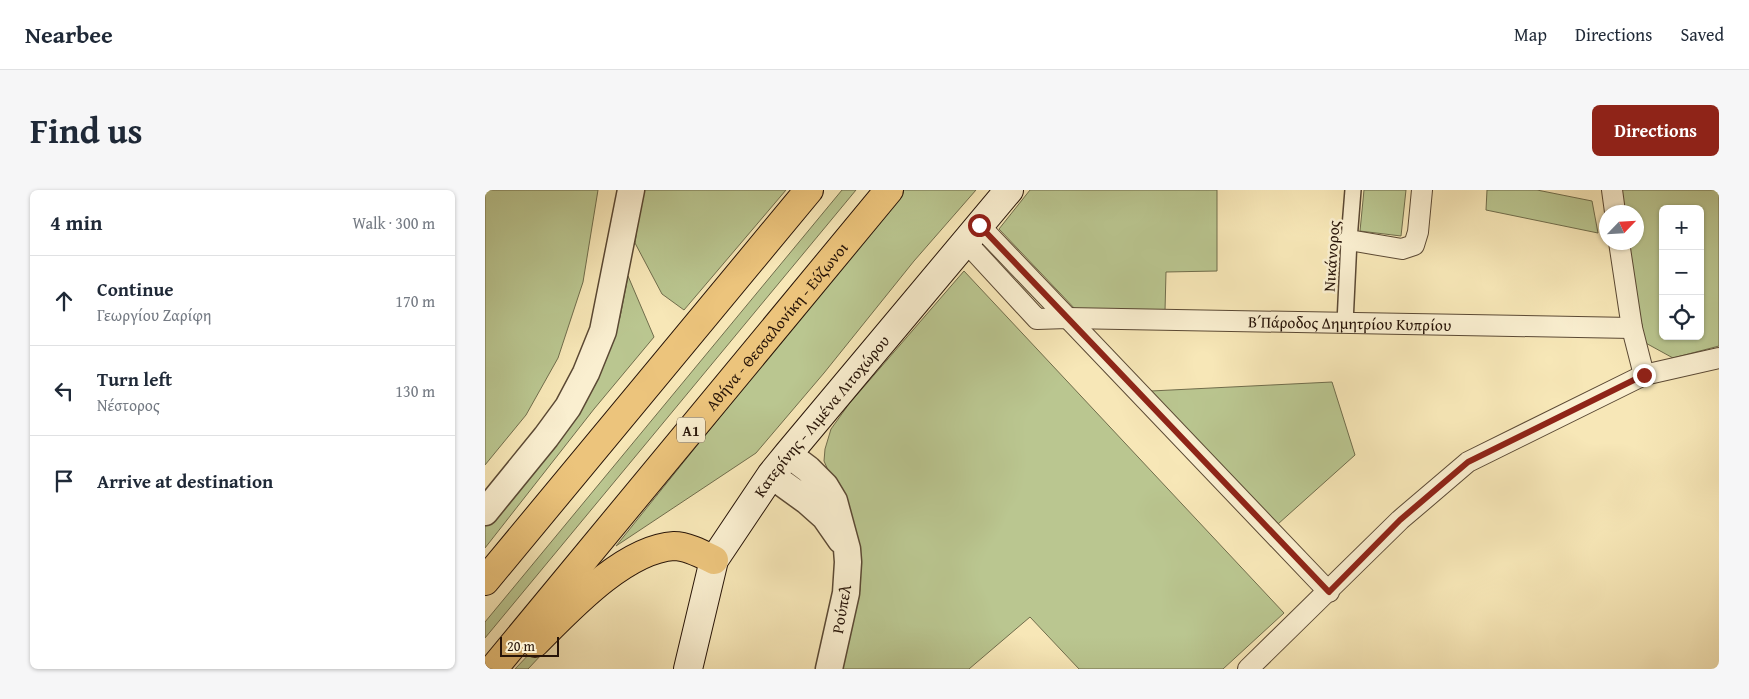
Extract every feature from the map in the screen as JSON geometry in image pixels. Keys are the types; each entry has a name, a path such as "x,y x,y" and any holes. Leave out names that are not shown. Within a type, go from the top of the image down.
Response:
{"highway":[{"path":"485,581 809,190"},
{"name":"Αθήνα - Θεσσαλονίκη - Εύζωνοι","path":"493,669 889,190"},
{"path":"509,669 579,599 628,563 657,549 676,546 714,560"}],"main road":[{"name":"Κατερίνης - Λιμένα Λιτοχώρου","path":"687,669 714,560 779,465 1009,190"}],"street":[{"path":"485,512 568,407 586,373 603,332 631,190"},
{"name":"Νικάνορος","path":"1345,323 1353,190"},
{"path":"1349,240 1402,249 1414,245 1418,232 1422,190"},
{"path":"1611,190 1614,205"},
{"path":"972,233 1067,318 1329,592"},
{"name":"Β΄ Πάροδος Δημητρίου Κυπρίου","path":"972,233 1037,320 1067,318 1632,328"},
{"path":"1620,250 1632,328 1644,375"},
{"path":"1248,669 1329,592 1400,520 1468,462 1644,375 1719,358"},
{"name":"Ρούπελ","path":"779,465 808,469 825,486 834,502 847,549 846,593 829,669"}],"green space":[{"path":"485,190 598,190 583,282 558,358 526,415 485,465"},
{"path":"642,190 786,190 684,310 662,294 635,243"},
{"path":"842,190 856,190 485,638 485,622"},
{"path":"903,190 976,190 914,261 824,373 756,453 616,546"},
{"path":"1030,190 1217,190 1217,271 1166,272 1165,311 1077,311 999,229"},
{"path":"1364,190 1406,190 1401,236 1360,231"},
{"path":"1487,190 1537,190 1592,201 1598,233 1486,210"},
{"path":"1616,190 1719,190 1719,346 1673,358 1642,341 1626,250 1644,250 1644,205 1619,205"},
{"path":"964,271 1284,613 1223,669 1079,669 1030,617 969,669 842,669 860,590 861,560 835,486 824,461 825,449 831,429 849,404"},
{"path":"628,276 654,337 594,409 485,548 485,526 521,483 601,368 620,317"},
{"path":"1332,382 1355,455 1278,524 1151,391"},
{"path":"572,622 528,669 515,669 533,650"}],"route":[{"path":"979,225 1329,592 1400,520 1468,462 1644,375"}]}
